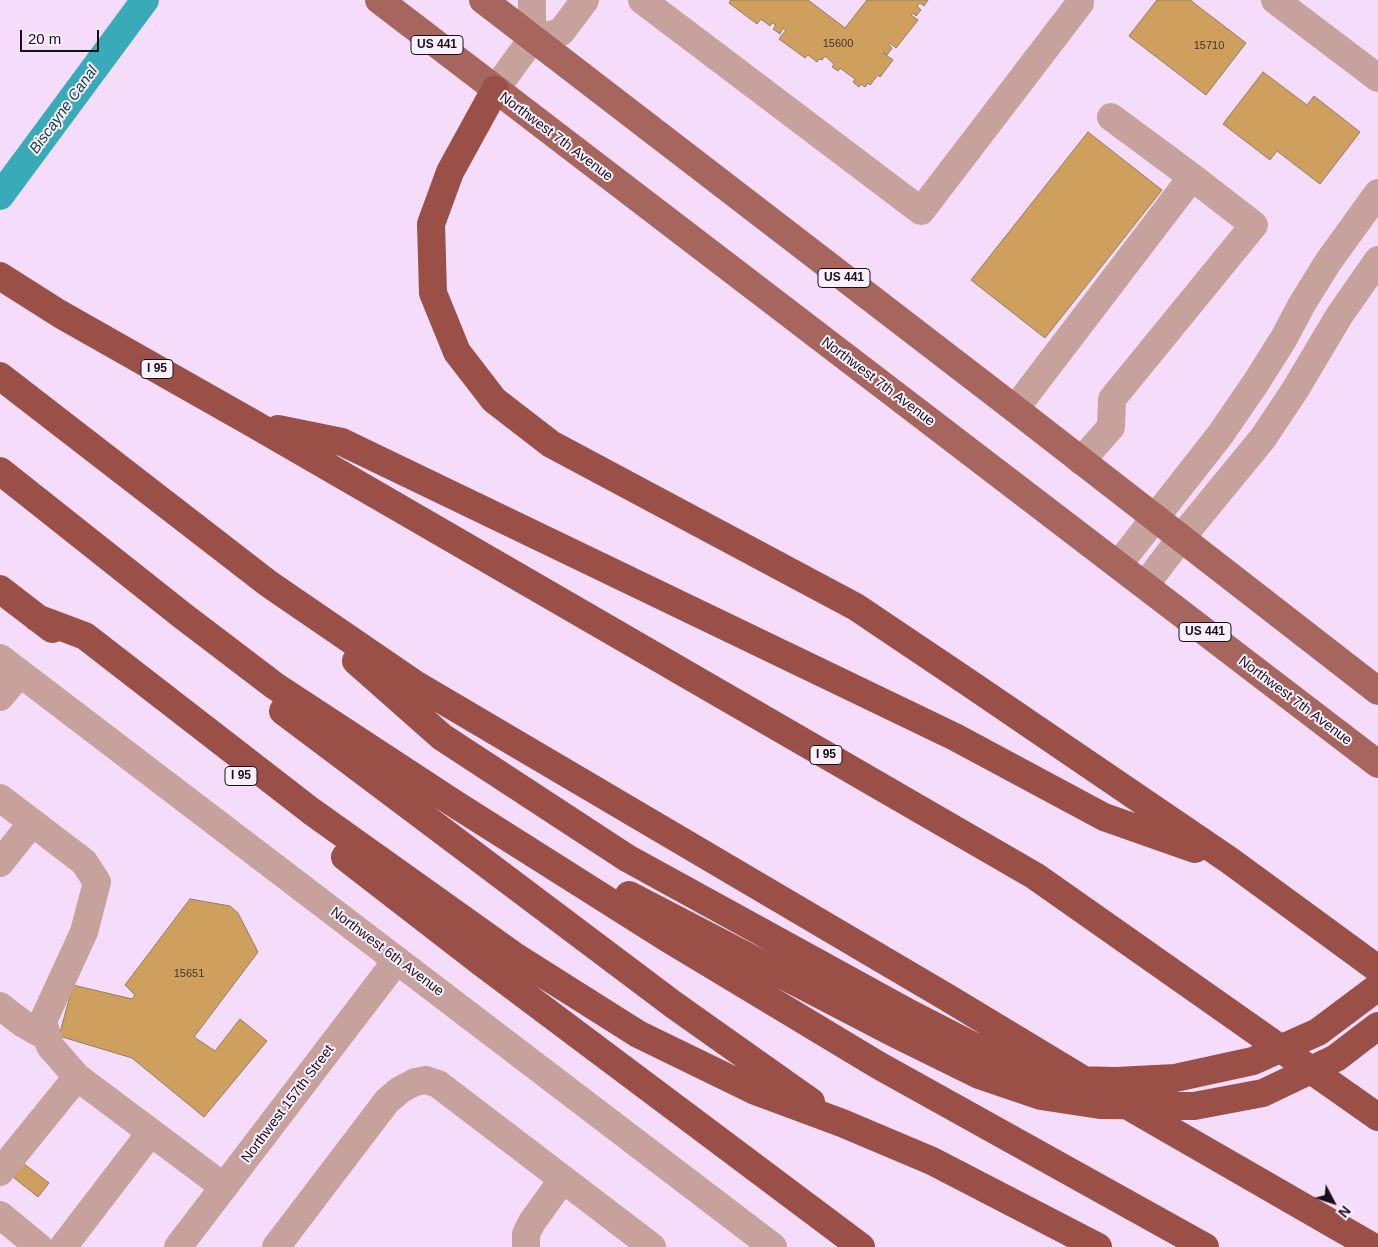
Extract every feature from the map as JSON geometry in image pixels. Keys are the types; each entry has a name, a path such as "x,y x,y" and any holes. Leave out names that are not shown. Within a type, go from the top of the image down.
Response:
{"highway":[{"path":"495,90 450,172 431,224 433,293 457,352 494,400 552,444 856,607 1229,860 1378,969"},
{"name":"I 95","path":"0,276 60,314 254,424 1035,876 1378,1117"},
{"path":"0,376 269,584 415,684 1097,1088 1373,1247"},
{"path":"254,424 342,442 955,737 1104,817 1229,860"},
{"path":"0,471 275,686 455,804 666,938 878,1065 1205,1247"},
{"path":"0,490 262,696 674,1005 842,1124"},
{"path":"269,584 442,737 627,858 902,1023 978,1075 1041,1096 1100,1105 1194,1106 1262,1093 1336,1058 1378,1026"},
{"name":"I 95","path":"0,589 482,963 861,1247"},
{"path":"37,618 85,636 311,811 513,955 638,1034 752,1090 932,1161 1098,1247"},
{"path":"455,804 902,1023 1037,1079 1116,1081 1176,1078 1253,1061 1318,1032 1378,987"}],"main road":[{"name":"Northwest 7th Avenue","path":"379,0 1378,764"},
{"name":"US 441","path":"483,0 1155,517 1378,692"}],"street":[{"path":"495,90 532,39 532,0"},
{"path":"532,39 561,32 585,0"},
{"path":"642,0 921,211 1080,3"},
{"path":"1291,4 1378,78"},
{"path":"1082,461 1111,427 1112,399 1254,225 1111,117"},
{"path":"1015,409 1192,177"},
{"path":"1118,565 1220,435 1284,338 1328,262 1378,193"},
{"path":"1145,585 1268,431 1339,316 1378,260"},
{"path":"0,698 10,665"},
{"name":"Northwest 6th Avenue","path":"10,665 773,1247"},
{"path":"0,798 84,862 96,882 84,932 43,1021 50,1046 77,1077 224,1187"},
{"path":"0,863 32,823"},
{"name":"Northwest 157th Street","path":"178,1247 397,960"},
{"path":"0,1006 22,1023 47,1037"},
{"path":"0,1172 77,1077"},
{"path":"276,1247 387,1101 400,1090 414,1082 426,1080 438,1084 652,1247"},
{"path":"63,1247 151,1132"},
{"path":"526,1247 526,1234 532,1222 563,1179"},
{"path":"0,1215 39,1247"}],"building":[{"path":"731,0 808,0 845,28 867,0 928,0 924,6 920,3 917,6 921,10 916,16 913,13 911,15 918,20 896,48 890,43 889,45 892,48 887,55 883,53 893,60 880,77 878,75 870,85 868,83 865,87 861,84 859,87 853,82 855,79 840,68 838,71 832,67 834,64 825,56 817,62 808,55 805,58 779,39 786,30 783,28 780,34 773,29 776,25 772,23 770,26 761,19 757,24 729,3"},
{"path":"1157,0 1190,0 1246,43 1206,95 1129,36"},
{"path":"1263,72 1307,105 1314,96 1360,132 1320,184 1277,151 1270,160 1223,124"},
{"path":"1088,132 1162,190 1045,338 971,280"},
{"path":"190,899 230,906 238,913 258,952 194,1037 215,1051 240,1019 267,1041 204,1117 132,1058 59,1036 73,985 132,999 135,995 125,985"},
{"path":"19,1160 49,1183 38,1197 8,1173"}],"waterway":[{"name":"Biscayne Canal","path":"0,196 145,0"}]}
